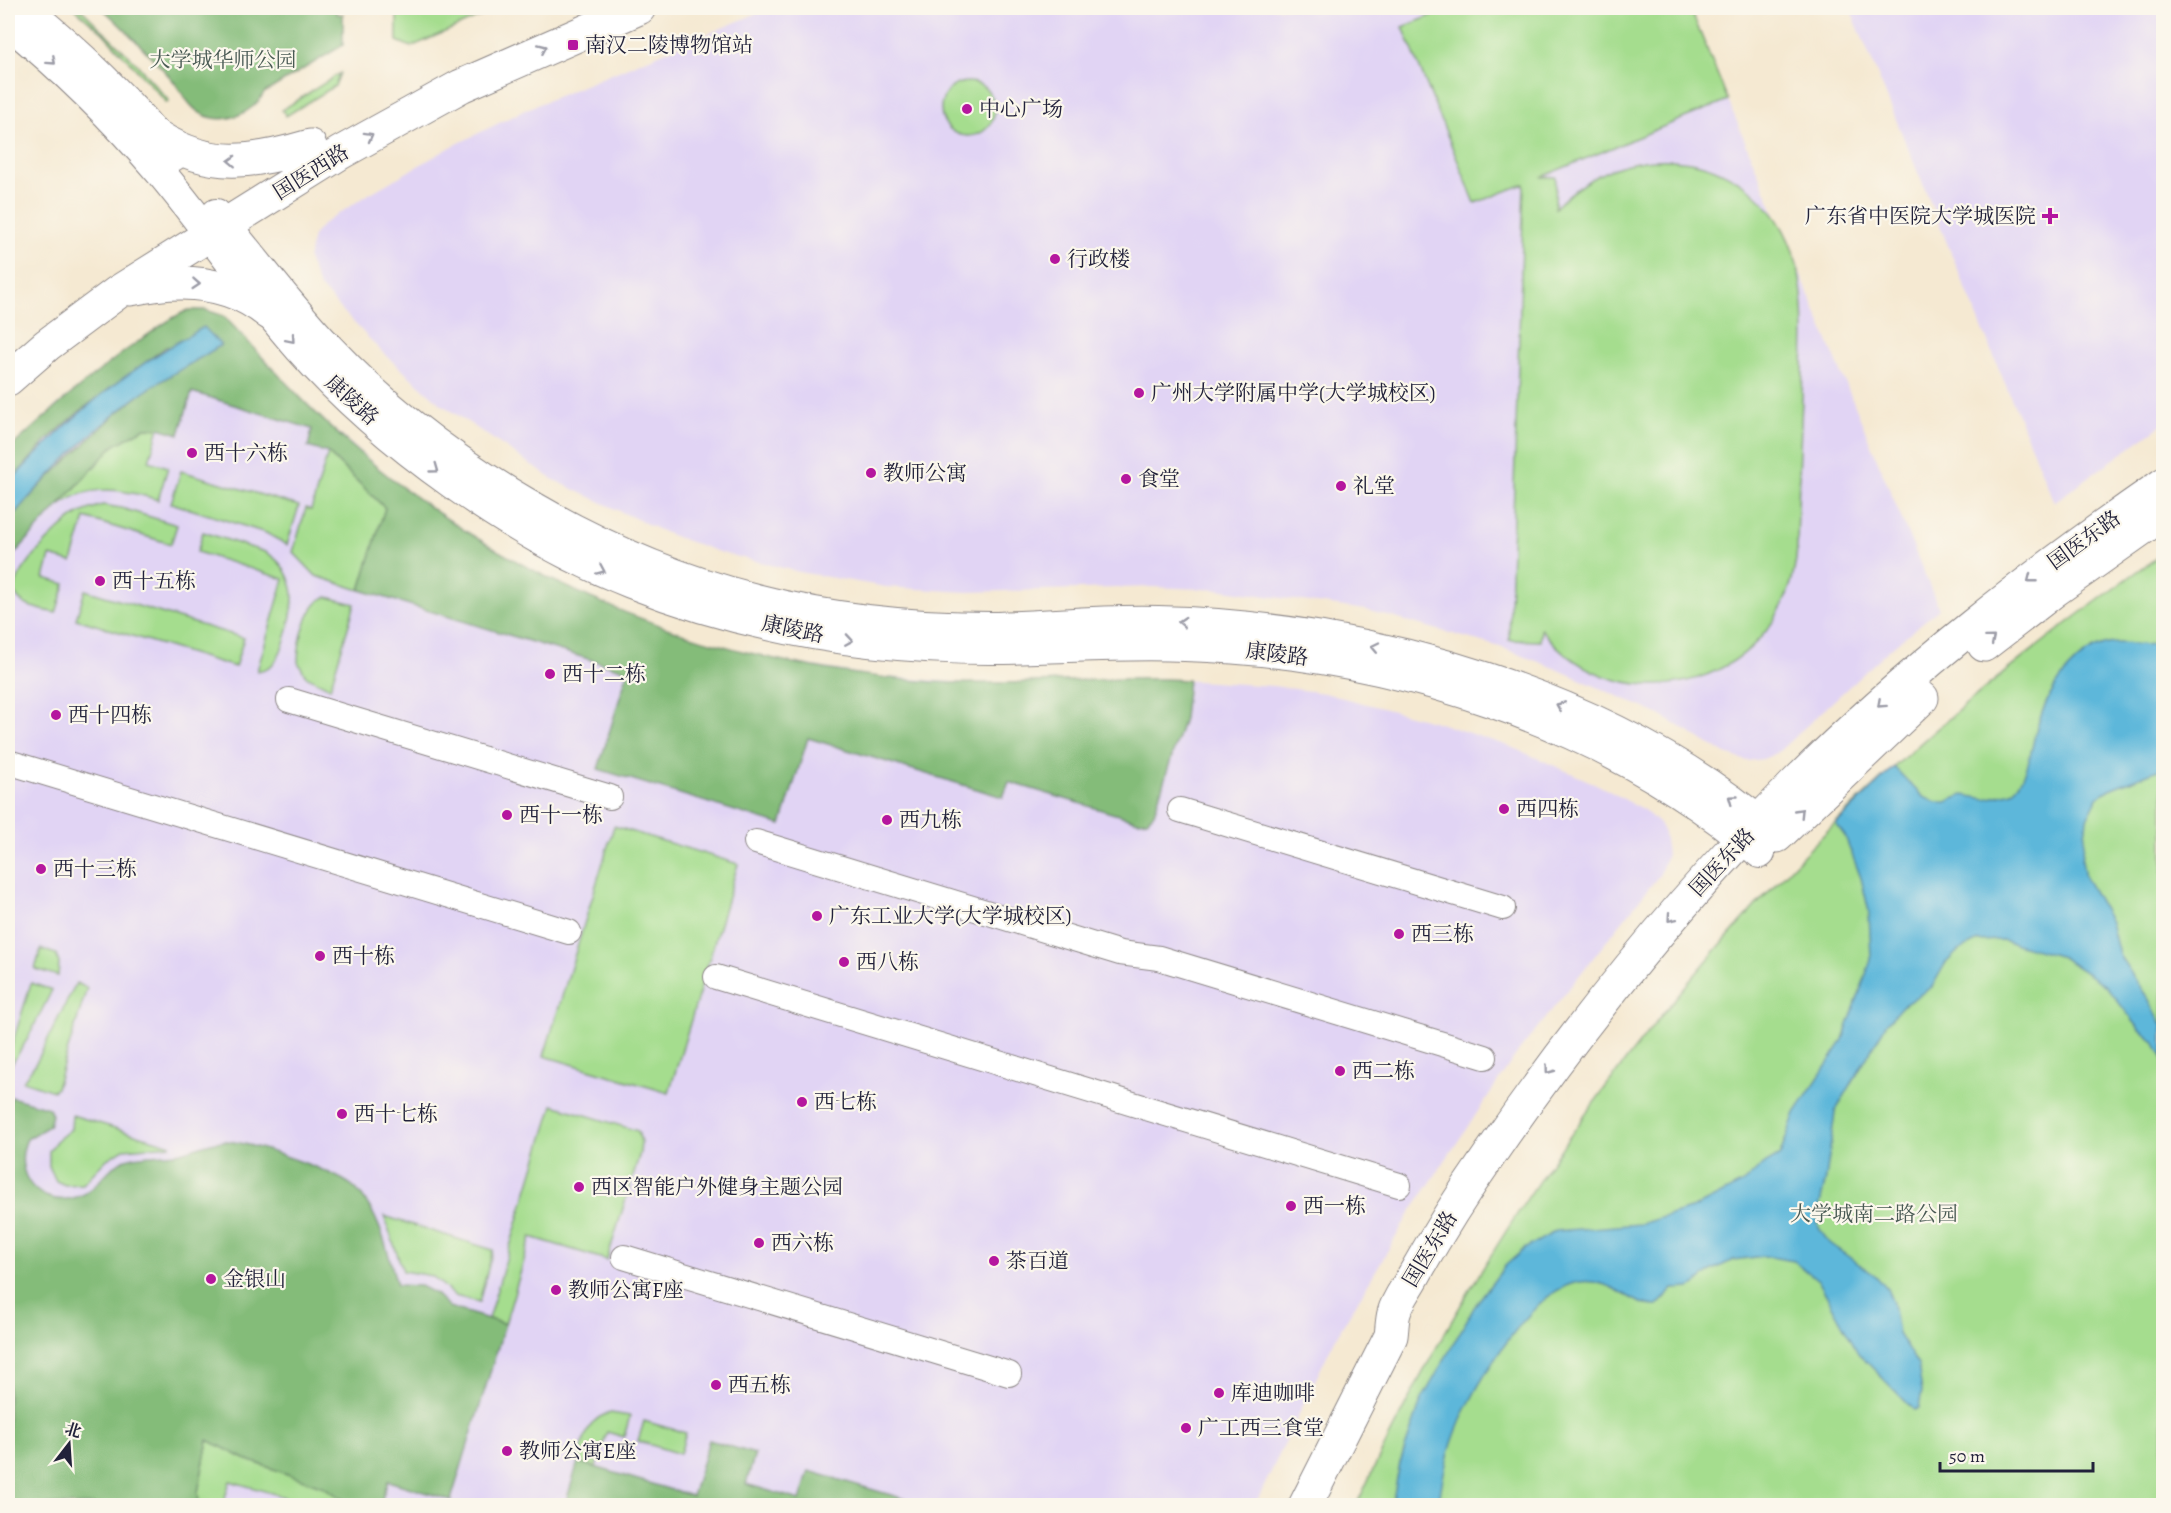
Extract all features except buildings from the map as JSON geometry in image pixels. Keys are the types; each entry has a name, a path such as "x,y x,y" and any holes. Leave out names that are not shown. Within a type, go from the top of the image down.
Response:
{"main road":[{"name":"国医西路","path":"8,379 46,345 310,146 448,68 582,8"},
{"name":"国医西路","path":"8,353 90,286 340,153 435,99 500,68 639,8"},
{"path":"158,137 189,153 230,161 260,159 310,146"},
{"path":"118,292 164,284 205,284 239,294 254,301 269,313"},
{"name":"国医东路","path":"1760,837 1836,745 1961,635 2082,540 2163,484"},
{"name":"国医东路","path":"1305,1506 1391,1336 1394,1311 1423,1258 1522,1107 1614,985 1760,837 1982,647 2055,590 2163,513"}],"street":[{"name":"康陵路","path":"24,8 59,36 113,88 158,137 269,313 326,376 419,458 489,507 548,544 630,583 743,619 855,641 922,647 992,649 1190,646 1282,653 1377,670 1474,698 1568,734 1661,781 1760,837"},
{"name":"康陵路","path":"8,23 96,102 164,177 211,221 329,348 400,415 463,460 542,512 579,533 669,572 759,600 846,617 897,624 990,627 1106,621 1207,623 1304,633 1391,650 1504,685 1594,722 1694,773 1760,837"},
{"path":"289,700 610,797"},
{"path":"8,762 569,932"},
{"path":"1180,810 1503,908"},
{"path":"756,842 1120,953 1159,958 1485,1057"},
{"path":"716,977 1399,1185"},
{"path":"624,1257 1009,1374"}],"shaded area":[{"name":"广州大学附属中学(大学城校区)","path":"770,8 1690,8 1777,219 1793,250 1802,278 1939,609 1891,648 1777,753 1763,759 1747,761 1726,754 1658,714 1552,667 1500,647 1366,610 1224,590 1152,587 967,592 886,587 799,572 719,552 668,534 552,479 441,404 383,353 319,286 308,259 313,236 323,224 369,194 451,147 527,109"},
{"name":"广东省中医院大学城医院","path":"1850,8 2163,8 2163,424 2054,502"},
{"name":"广东工业大学(大学城校区)","path":"200,309 224,316 314,412 406,491 490,547 531,570 581,595 672,631 766,658 874,676 983,684 1150,678 1273,686 1324,693 1436,722 1514,748 1598,785 1644,810 1660,825 1664,833 1667,854 1660,874 1515,1056 1410,1213 1335,1339 1255,1505 8,1506 8,450 58,404 115,358 174,317"}],"green space":[{"path":"74,8 80,8 135,62 169,101 167,103 103,33"},
{"name":"大学城华师公园","path":"102,8 343,8 337,9 337,14 343,14 343,45 264,93 246,111 230,118 212,118 198,112 189,103 170,77"},
{"path":"397,8 499,8 411,47 397,41"},
{"path":"1451,8 1690,8 1728,100 1541,177 1556,177 1555,208 1568,195 1597,176 1629,164 1664,160 1707,166 1738,181 1768,207 1784,230 1794,255 1800,283 1804,340 1797,548 1787,594 1765,632 1734,660 1697,678 1656,685 1615,679 1576,661 1541,629 1540,641 1509,640 1524,184 1475,203 1403,27"},
{"path":"340,73 335,86 286,116 282,110"},
{"path":"963,82 973,82 983,86 991,94 995,109 991,124 983,132 973,136 963,136 953,132 945,124 941,114 941,104 945,94 953,86"},
{"path":"189,310 206,310 224,316 319,416 353,447 416,497 482,541 552,580 624,612 699,639 776,659 855,674 966,683 1124,679 1188,680 1184,718 1154,813 1147,820 1138,821 1009,782 1003,797 808,738 781,825 598,769 628,671 360,590 385,508 328,453 308,447 312,429 192,392 179,434 159,428 145,428 113,446 8,561 8,521 41,485 117,413 145,391 220,345 166,347 81,410 46,441 8,484 8,450 107,365 165,323"},
{"path":"145,428 159,428 149,461 168,467 158,500 118,491 93,491 81,494 57,508 113,446"},
{"path":"328,453 385,508 360,590 316,576 293,552 306,508 311,510"},
{"path":"181,471 299,506 287,545 266,533 171,503"},
{"path":"103,505 121,508 177,525 171,544 85,518 72,562 50,556 44,578 65,584 56,613 35,608 20,601 15,589 26,566 36,553 77,515"},
{"path":"203,532 265,552 279,562 288,577 293,595 288,627 282,649 268,668 257,671 284,579 197,552"},
{"name":"大学城南二路公园","path":"2163,553 2163,1505 1356,1506 1407,1403 1463,1302 1523,1204 1589,1109 1659,1018 1734,930 1812,846 1895,766 2026,655"},
{"path":"85,590 244,638 235,667 76,619"},
{"path":"327,597 355,604 330,688 306,676 298,662 302,635 309,615 320,600"},
{"path":"614,826 738,864 669,1093 544,1056"},
{"path":"41,949 56,954 59,963 58,976 35,969"},
{"path":"31,983 52,990 27,1040 8,1070 8,1058"},
{"path":"76,983 87,988 56,1088 53,1091 23,1081 37,1061"},
{"path":"11,1097 49,1108 52,1115 49,1126 27,1139 23,1152 26,1176 40,1193 51,1198 77,1197 91,1190 119,1162 133,1157 181,1152 219,1141 253,1147 294,1159 332,1174 356,1189 377,1222 397,1285 420,1286 436,1294 449,1307 505,1324 451,1500 388,1481 380,1505 352,1505 324,1487 245,1459 208,1440 198,1492 199,1505 8,1505 8,1108"},
{"name":"西区智能户外健身主题公园","path":"553,1105 638,1131 641,1142 640,1153 607,1260 531,1237 505,1324 488,1319"},
{"path":"72,1115 171,1145 124,1149 107,1159 83,1184 65,1185 56,1181 49,1166 49,1151 56,1141 71,1129"},
{"path":"384,1216 493,1250 479,1302 455,1296 432,1276 403,1271"},
{"path":"611,1413 630,1416 624,1437 607,1432 596,1467 578,1462 584,1439 591,1425 603,1415"},
{"path":"644,1421 686,1433 680,1454 638,1441"},
{"path":"208,1440 245,1459 324,1487 352,1505 312,1505 230,1481 223,1505 199,1506 198,1492"},
{"path":"709,1440 755,1454 746,1484 800,1500 809,1471 925,1505 565,1505 578,1462 692,1496"}],"water":[{"path":"204,327 221,345 134,399 100,426 8,521 8,484 53,437 123,378"},
{"path":"2163,641 2163,768 2112,788 2098,797 2087,819 2082,860 2085,877 2111,922 2119,955 2163,1026 2163,1059 2154,1042 2141,1031 2106,986 2062,957 2002,940 1978,941 1958,951 1945,964 1932,987 1902,1006 1887,1023 1835,1112 1826,1178 1817,1217 1819,1228 1829,1243 1876,1276 1887,1289 1893,1303 1898,1333 1918,1365 1922,1391 1919,1408 1914,1410 1858,1353 1818,1280 1794,1261 1764,1256 1733,1260 1711,1271 1691,1288 1673,1289 1657,1306 1639,1302 1602,1284 1579,1282 1562,1288 1545,1299 1513,1333 1485,1374 1456,1432 1445,1468 1439,1505 1392,1505 1400,1463 1421,1401 1476,1304 1505,1266 1524,1249 1556,1231 1640,1224 1694,1208 1743,1183 1761,1166 1780,1155 1795,1113 1842,1042 1871,960 1869,912 1861,878 1845,836 1836,824 1894,767 1923,797 1936,802 1946,802 1963,795 1986,799 2012,792 2023,777 2038,724 2047,702 2060,680 2076,661 2096,648 2113,643 2147,645"}],"place":[{"name":"南汉二陵博物馆站","path":"573,45"},
{"name":"中心广场","path":"967,109"},
{"name":"广东省中医院大学城医院","path":"2050,216"},
{"name":"行政楼","path":"1055,259"},
{"name":"广州大学附属中学(大学城校区)","path":"1139,393"},
{"name":"西十六栋","path":"192,453"},
{"name":"教师公寓","path":"871,473"},
{"name":"食堂","path":"1126,479"},
{"name":"礼堂","path":"1341,486"},
{"name":"西十五栋","path":"100,581"},
{"name":"西十二栋","path":"550,674"},
{"name":"西十四栋","path":"56,715"},
{"name":"西四栋","path":"1504,809"},
{"name":"西十一栋","path":"507,815"},
{"name":"西九栋","path":"887,820"},
{"name":"西十三栋","path":"41,869"},
{"name":"广东工业大学(大学城校区)","path":"817,916"},
{"name":"西三栋","path":"1399,934"},
{"name":"西十栋","path":"320,956"},
{"name":"西八栋","path":"844,962"},
{"name":"西二栋","path":"1340,1071"},
{"name":"西七栋","path":"802,1102"},
{"name":"西十七栋","path":"342,1114"},
{"name":"西区智能户外健身主题公园","path":"579,1187"},
{"name":"西一栋","path":"1291,1206"},
{"name":"西六栋","path":"759,1243"},
{"name":"茶百道","path":"994,1261"},
{"name":"金银山","path":"211,1279"},
{"name":"教师公寓F座","path":"556,1290"},
{"name":"西五栋","path":"716,1385"},
{"name":"库迪咖啡","path":"1219,1393"},
{"name":"广工西三食堂","path":"1186,1428"},
{"name":"教师公寓E座","path":"507,1451"}]}
